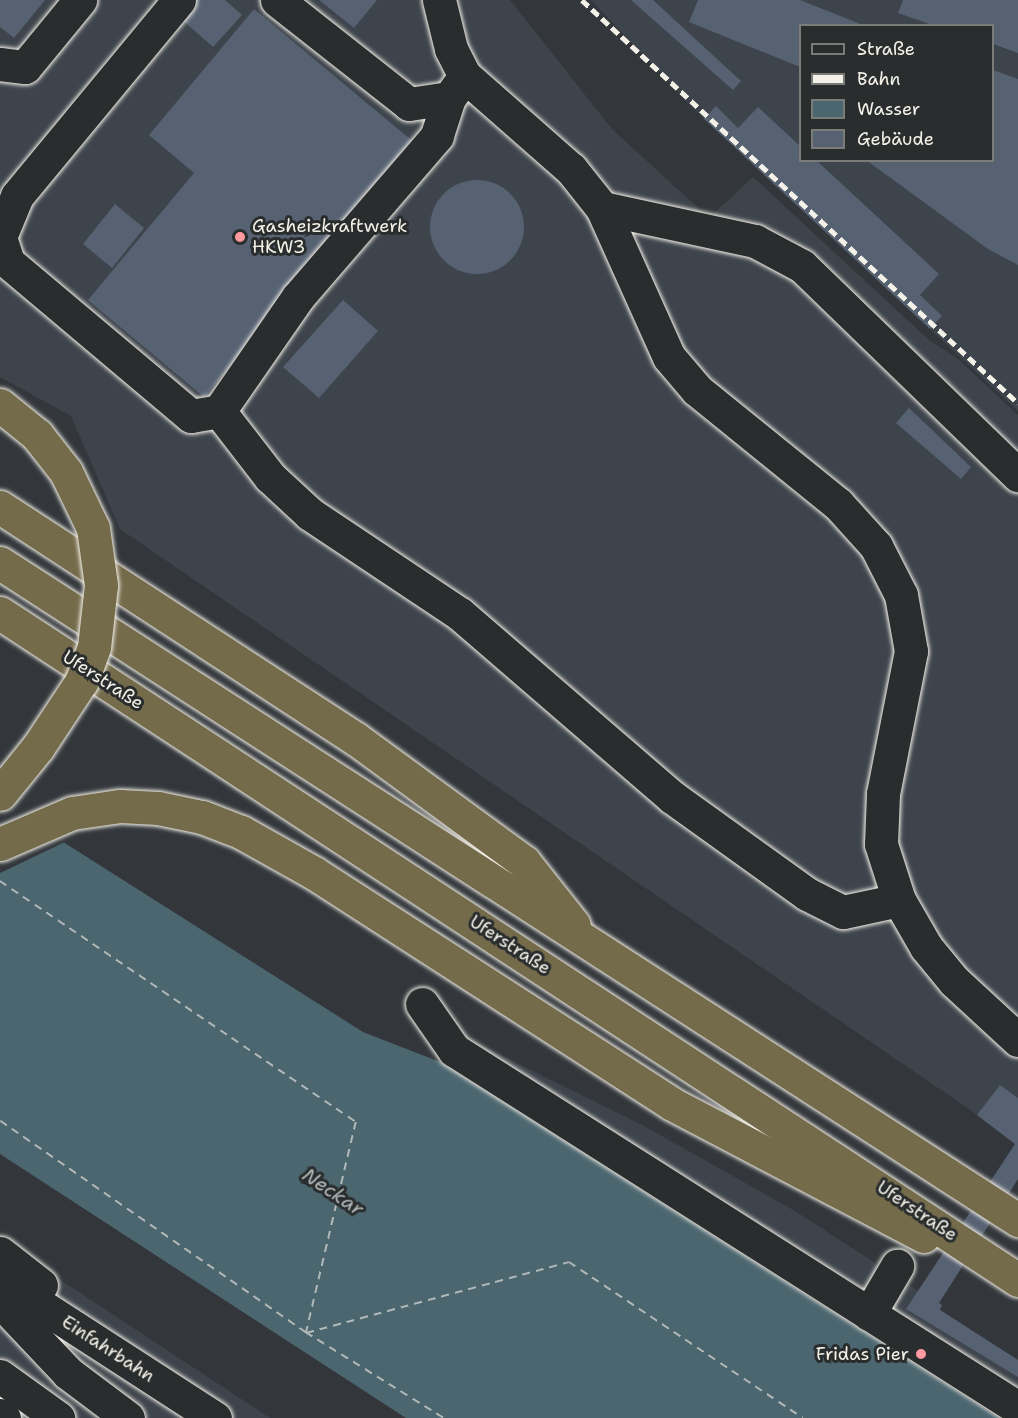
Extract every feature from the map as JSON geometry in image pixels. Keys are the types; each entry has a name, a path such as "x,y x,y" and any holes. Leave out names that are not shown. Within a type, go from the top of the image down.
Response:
{"highway":[{"path":"0,405 37,435 66,472 93,528 101,585 94,647 81,682 38,747 0,794"},
{"path":"0,507 356,739 524,862 592,948"},
{"path":"0,563 592,948 1018,1220"},
{"name":"Uferstraße","path":"0,613 1012,1276"},
{"path":"0,844 72,813 120,806 158,808 202,817 241,832 295,861 672,1104 850,1200 1012,1276"}],"street":[{"path":"0,64 25,67 80,0"},
{"path":"179,0 17,196 0,237 9,262 191,416 219,411 298,297 437,136 457,87 451,49 439,0"},
{"path":"277,0 409,104 457,87"},
{"path":"457,87 571,169 602,208 669,357 698,390 838,504 876,546 900,595 911,651 883,794 881,844 899,900 926,947 954,981 1018,1040"},
{"path":"602,208 755,241 802,266 1018,475"},
{"path":"219,411 270,477 310,514 460,614 599,730 672,797 807,894 843,912 899,900"},
{"path":"422,1004 454,1050 1018,1408"},
{"path":"0,1252 122,1358"},
{"path":"869,1314 897,1266"},
{"name":"Einfahrbahn","path":"0,1279 215,1418"},
{"name":"Einfahrbahn","path":"0,1301 68,1372 128,1418"},
{"path":"0,1376 57,1418"},
{"path":"0,1415 4,1418"}],"shaded area":[{"path":"0,0 510,0 612,129 709,218 753,177 930,341 957,358 1018,415 1018,1179 939,1303 940,1310 1018,1360 1018,1418 999,1418 440,1062 467,1038 644,1126 795,1211 920,1292 1015,1144 969,1109 120,529 71,416 0,377"},
{"path":"591,0 1018,0 1018,411 702,117"},
{"path":"0,1240 270,1418 0,1418"}],"water":[{"name":"Neckar","path":"0,802 363,1032 440,1062 999,1418 406,1418 0,1154"}],"pier":[{"path":"0,799 2,799 67,841 0,873"}],"building":[{"path":"0,0 45,0 14,38 0,27"},
{"path":"193,0 225,0 242,15 213,47 179,17"},
{"path":"319,0 377,0 354,28"},
{"path":"631,0 653,0 741,81 733,90"},
{"path":"698,0 800,0 860,24 799,24 799,67 689,22"},
{"path":"903,0 1018,0 1018,53 994,44 994,24 929,24 898,13"},
{"name":"Gasheizkraftwerk HKW3","path":"254,9 416,144 204,397 88,300 194,173 149,135"},
{"path":"994,70 1018,79 1018,265 988,249 869,162 994,162"},
{"path":"716,106 738,128 758,107 799,145 799,162 818,162 939,274 920,295 942,316 930,329 704,119"},
{"path":"477,180 495,184 510,194 520,209 524,227 520,245 510,260 495,270 477,274 459,270 444,260 434,245 430,227 434,209 444,194 459,184"},
{"path":"115,204 144,228 112,268 83,244"},
{"path":"343,300 378,331 319,398 283,367"},
{"path":"909,408 971,467 961,479 896,423"},
{"path":"1000,1085 1018,1098 1018,1179 939,1303 942,1305 940,1310 1018,1360 1018,1377 906,1309 1015,1144 977,1115"}],"ferry route":[{"path":"0,881 356,1122 306,1333 0,1121"},
{"path":"443,1418 306,1333 569,1262 803,1418"}],"railway":[{"path":"582,0 1018,403"}],"place":[{"name":"Gasheizkraftwerk HKW3","path":"240,237"},
{"name":"Fridas Pier","path":"921,1354"}]}
